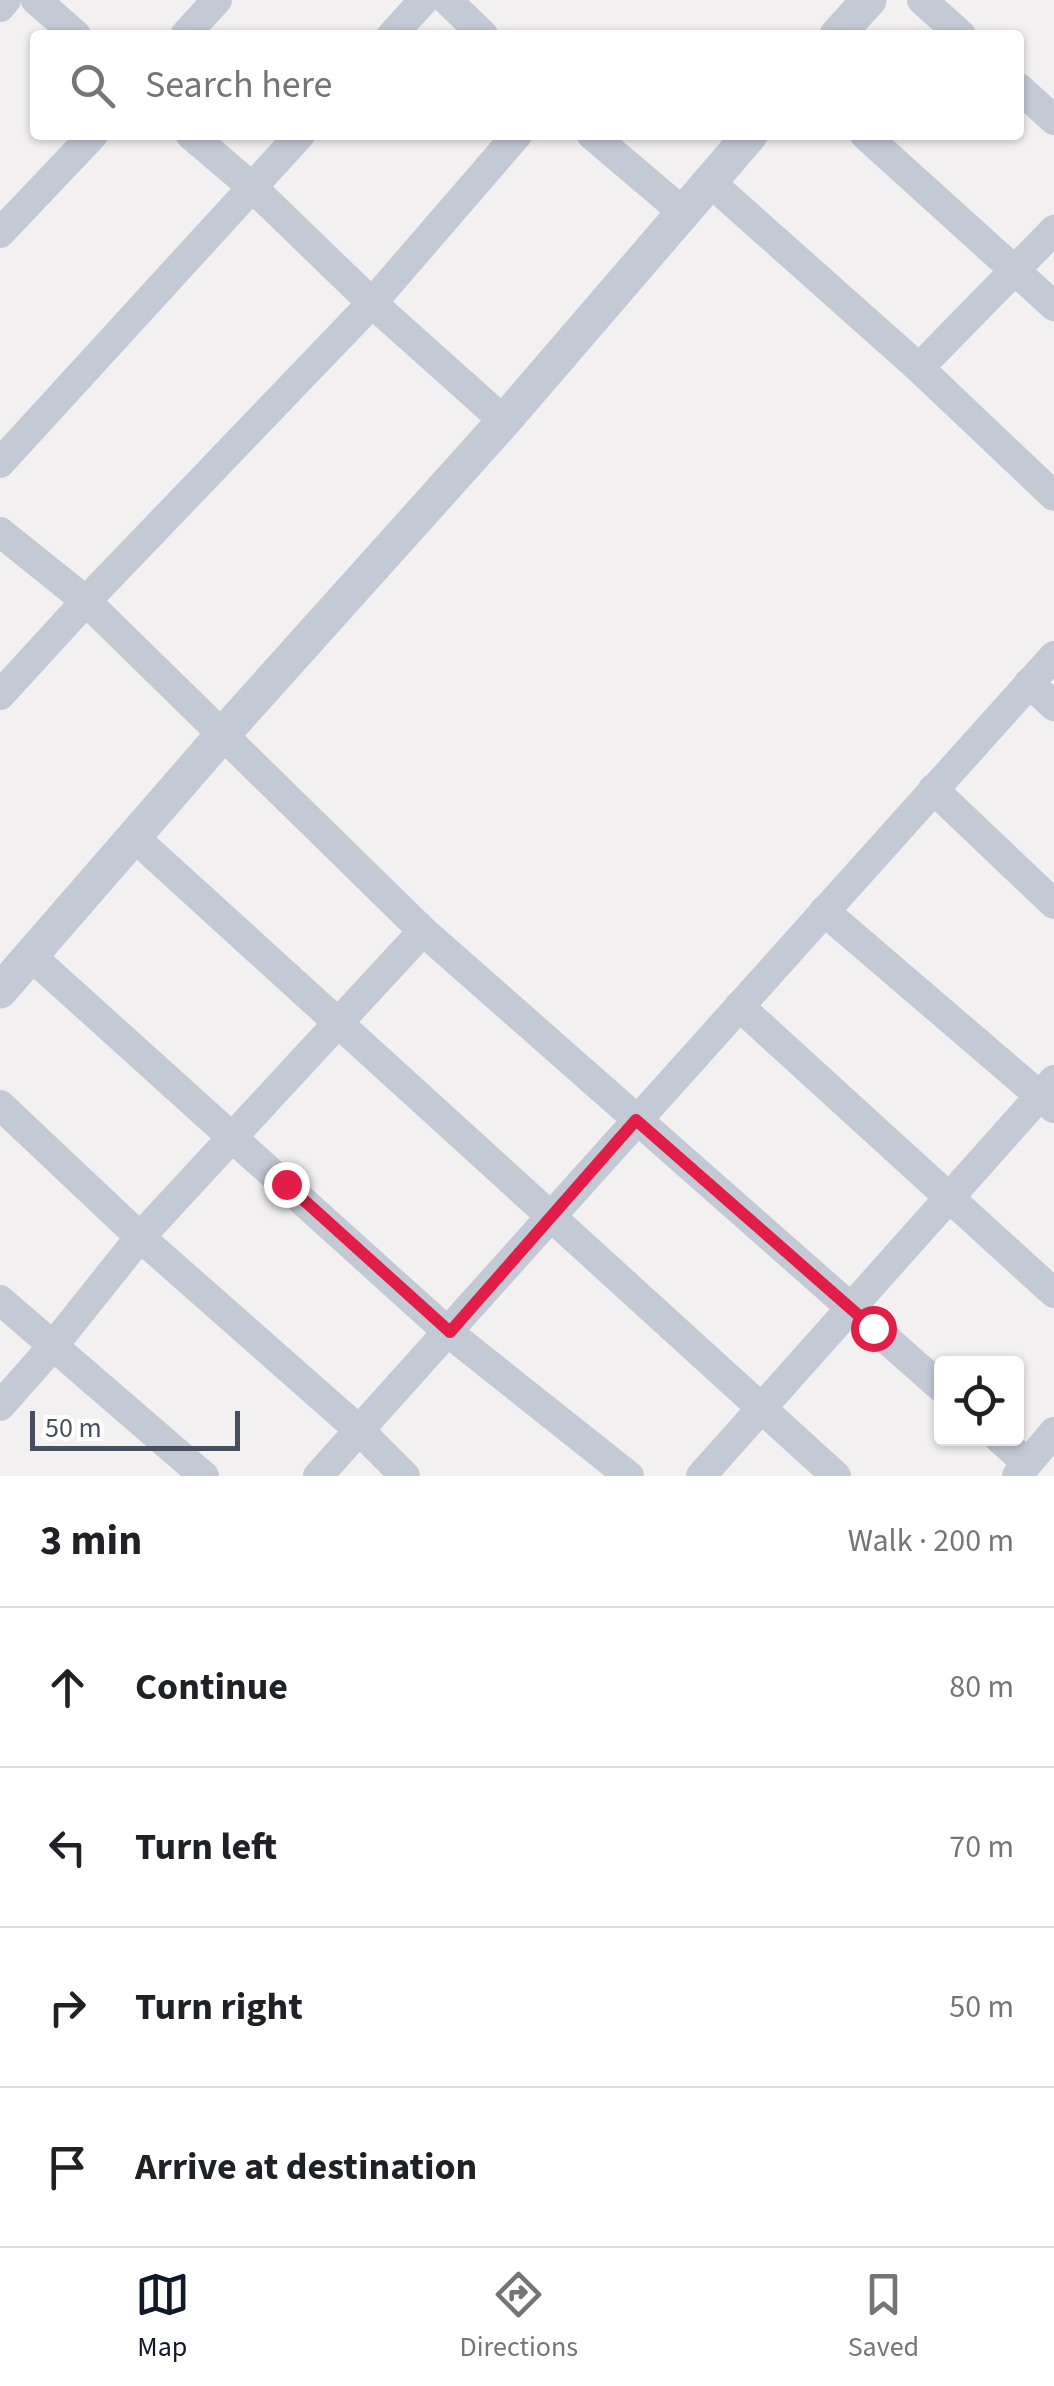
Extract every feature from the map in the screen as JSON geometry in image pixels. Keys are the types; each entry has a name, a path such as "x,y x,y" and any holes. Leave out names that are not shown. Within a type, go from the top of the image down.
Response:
{"street":[{"path":"0,6 6,0"},
{"path":"36,0 70,30"},
{"path":"190,30 217,0"},
{"path":"397,30 424,0"},
{"path":"447,0 478,30"},
{"path":"842,30 869,0"},
{"path":"922,0 955,30"},
{"path":"1024,93 1054,120"},
{"path":"0,233 87,140"},
{"path":"198,140 504,421"},
{"path":"0,463 295,140"},
{"path":"0,695 372,302 513,140"},
{"path":"598,140 684,214"},
{"path":"0,990 504,421 746,140"},
{"path":"871,140 1054,306"},
{"path":"710,182 920,368 1054,496"},
{"path":"920,368 1054,230"},
{"path":"0,532 86,601 423,930 934,1381"},
{"path":"318,1476 1054,656"},
{"path":"1029,683 1054,706"},
{"path":"934,789 1054,904"},
{"path":"135,838 836,1476"},
{"path":"701,1476 950,1198 1049,1095 824,911"},
{"path":"0,1406 140,1237 423,930"},
{"path":"31,956 450,1332 629,1476"},
{"path":"738,1006 1054,1293"},
{"path":"0,1105 140,1237 360,1430 405,1476"},
{"path":"0,1300 204,1476"},
{"path":"1005,1446 1022,1469 1054,1432"}],"route":[{"path":"286,1184 450,1332 636,1120 873,1328"}]}
